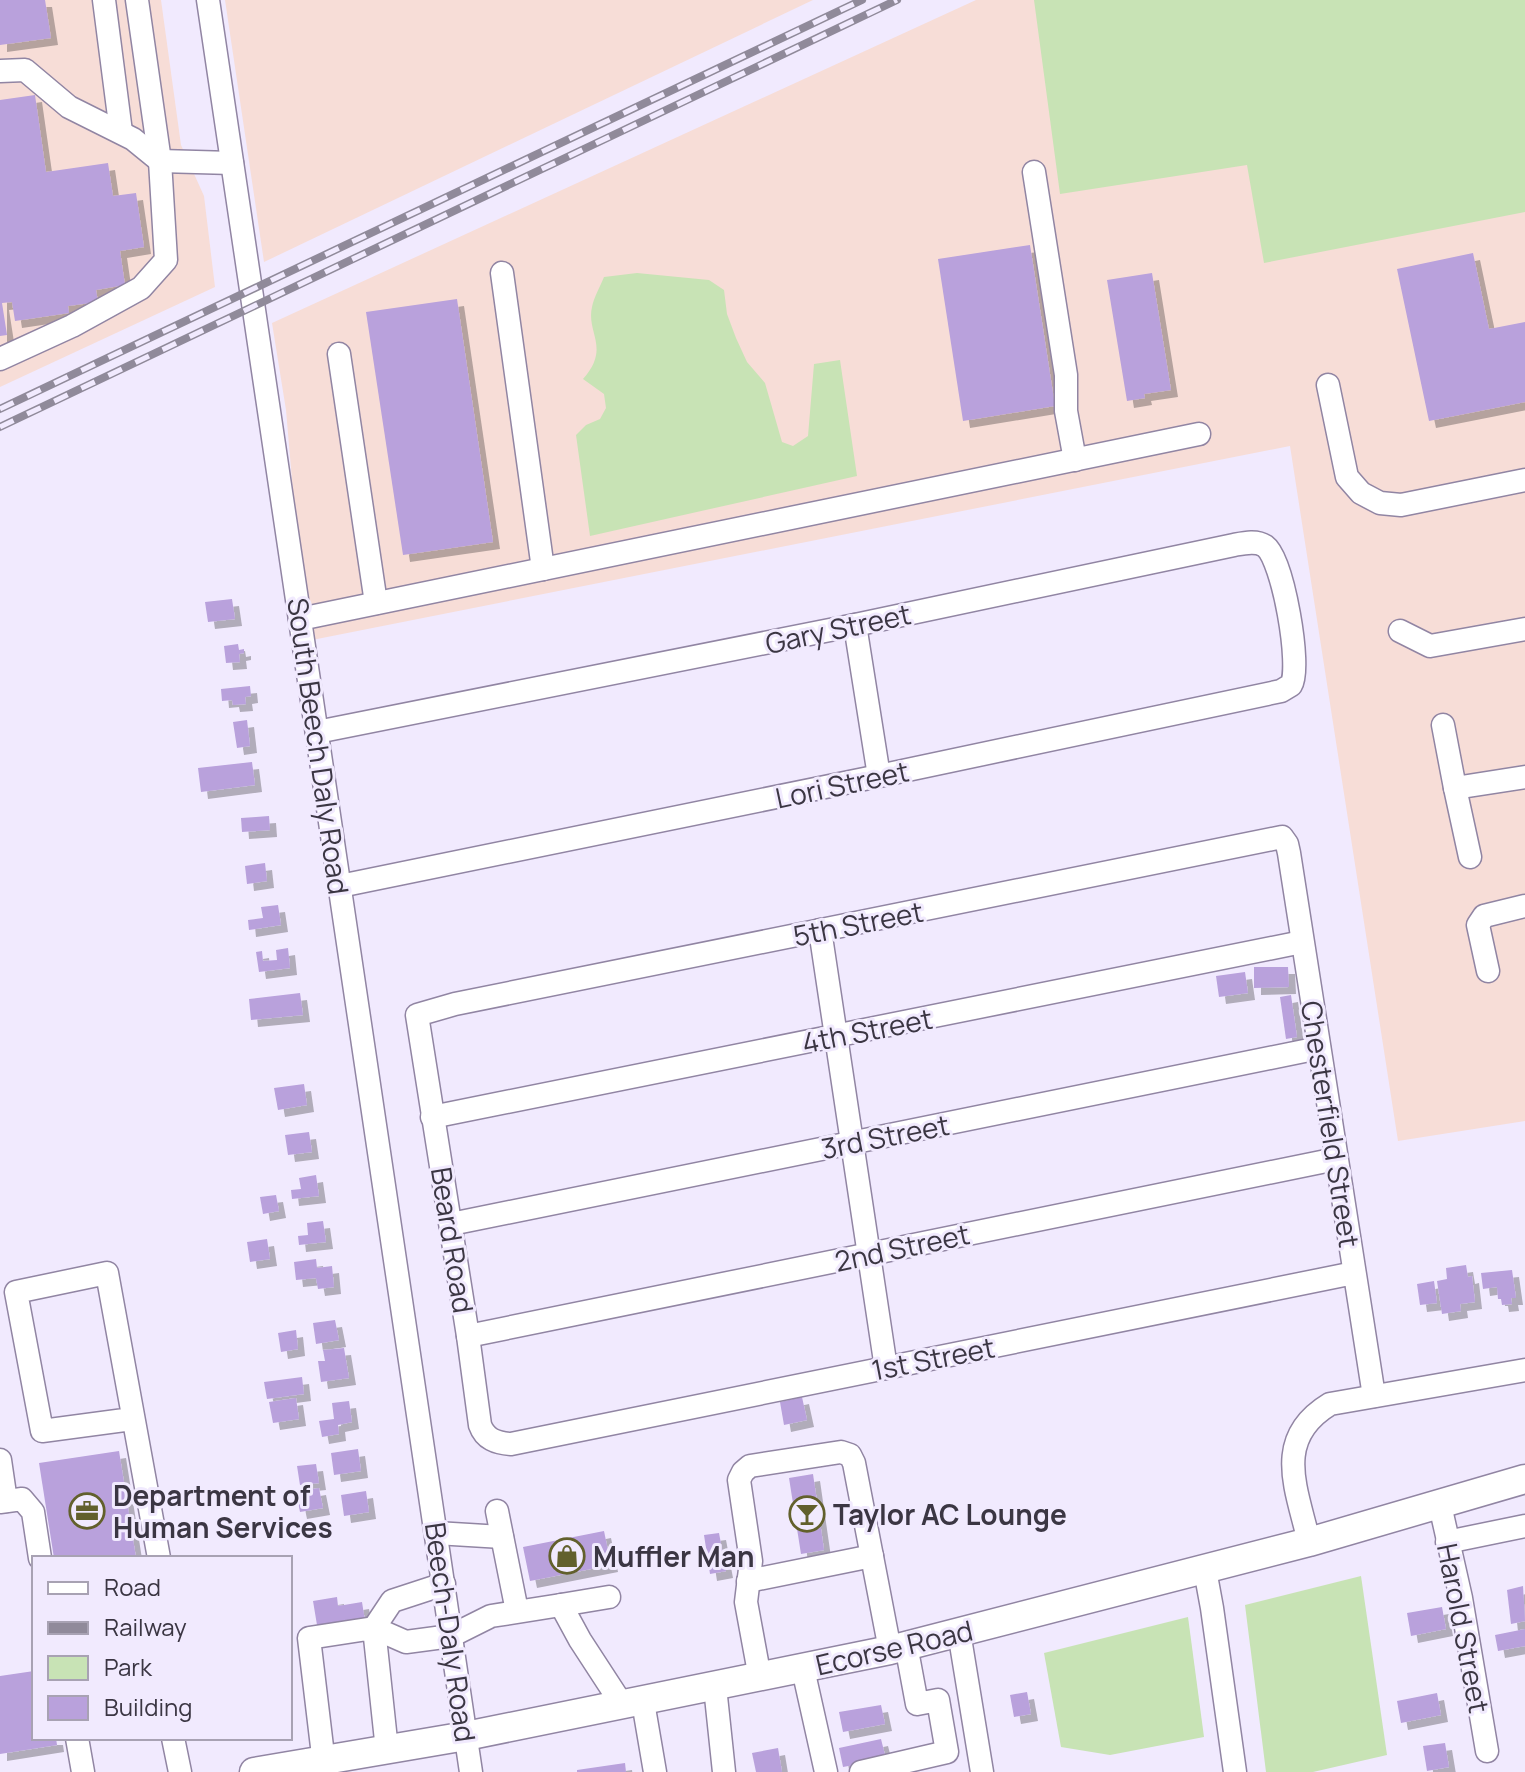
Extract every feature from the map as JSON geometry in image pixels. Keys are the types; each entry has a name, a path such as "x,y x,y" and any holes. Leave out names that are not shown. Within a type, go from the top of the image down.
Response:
{"main road":[{"name":"Ecorse Road","path":"254,1772 324,1766 387,1750 633,1704 898,1648 1309,1542 1525,1479"}],"street":[{"path":"104,0 121,132"},
{"path":"0,359 72,326 141,288 166,260 160,161 137,0"},
{"name":"South Beech Daly Road","path":"208,0 430,1493"},
{"path":"0,71 25,70 69,107 133,139 160,161 232,163"},
{"path":"1034,172 1066,375 1066,411 1075,460"},
{"path":"502,273 543,569"},
{"path":"339,354 376,603"},
{"path":"1328,385 1347,477 1361,493 1380,503 1401,505 1525,480"},
{"path":"300,619 1199,434"},
{"name":"Gary Street","path":"317,732 1253,542 1264,545 1277,563 1291,636"},
{"path":"855,625 879,776"},
{"path":"1400,631 1430,646 1525,629"},
{"name":"Lori Street","path":"340,886 1281,691 1295,679 1291,636"},
{"path":"1443,725 1470,857"},
{"path":"1455,788 1525,777"},
{"name":"5th Street","path":"417,1015 455,1004 1282,837 1289,853"},
{"name":"Chesterfield Street","path":"1289,853 1374,1396"},
{"path":"1488,971 1478,925 1484,916 1525,906"},
{"path":"820,930 886,1368"},
{"name":"4th Street","path":"432,1117 1302,942"},
{"name":"Beard Road","path":"417,1015 480,1425 483,1434 491,1440 511,1444"},
{"name":"3rd Street","path":"451,1224 1319,1048"},
{"name":"2nd Street","path":"468,1336 1336,1159"},
{"path":"132,1419 42,1431 16,1292 107,1273 159,1556"},
{"name":"1st Street","path":"511,1444 1354,1273"},
{"path":"1309,1542 1292,1459 1296,1439 1307,1420 1330,1404 1525,1370"},
{"path":"760,1678 746,1602 751,1561 739,1480 750,1466 841,1452 850,1455 872,1556 898,1648 917,1704 938,1700 947,1752 861,1772"},
{"path":"0,1460 3,1501 22,1499 33,1512 40,1556"},
{"name":"Beech-Daly Road","path":"430,1493 471,1772"},
{"name":"Harold Street","path":"1440,1505 1470,1644 1487,1751"},
{"path":"497,1511 517,1611"},
{"path":"1447,1542 1525,1526"},
{"path":"436,1533 502,1537"},
{"path":"748,1581 872,1556"},
{"path":"1205,1570 1235,1772"},
{"path":"387,1750 374,1628 392,1601 444,1584"},
{"path":"324,1766 309,1638 374,1628 406,1642 451,1636 491,1616 609,1597"},
{"path":"561,1605 580,1640 633,1704 655,1772"},
{"path":"959,1632 982,1772"},
{"path":"803,1669 826,1772"},
{"path":"715,1687 724,1772"},
{"path":"77,1740 83,1772"},
{"path":"173,1740 180,1772"}],"shaded area":[{"path":"0,0 161,0 181,145 204,196 215,287 0,387"},
{"path":"225,0 813,0 264,262"},
{"path":"976,0 1525,0 1525,1121 1398,1141 1290,446 312,640 298,550 286,410 272,323"}],"green space":[{"path":"1034,0 1525,0 1525,212 1264,263 1247,165 1060,194"},
{"path":"637,273 709,280 724,290 727,314 736,338 747,362 765,383 782,442 793,446 808,436 814,364 840,360 857,476 590,536 576,435 586,425 600,419 606,408 604,394 583,379 591,368 597,349 592,307 604,277"},
{"path":"1361,1576 1387,1755 1313,1772 1266,1772 1245,1605"},
{"path":"1188,1617 1204,1737 1110,1755 1061,1747 1044,1653"}],"building":[{"path":"0,0 45,0 51,38 0,45"},
{"path":"35,95 46,172 108,163 113,196 136,193 144,247 120,251 125,285 96,290 98,302 68,306 69,313 15,321 12,302 2,303 7,335 0,336 0,100"},
{"path":"1030,245 1055,406 963,421 938,259"},
{"path":"1473,253 1489,329 1525,322 1525,402 1429,421 1397,269"},
{"path":"1152,273 1171,390 1144,394 1145,398 1127,401 1107,280"},
{"path":"457,299 493,542 403,555 366,312"},
{"path":"232,599 235,619 208,622 205,602"},
{"path":"238,644 239,650 244,649 244,653 239,654 240,662 226,663 224,646"},
{"path":"250,686 251,696 245,697 246,704 233,705 232,700 222,701 221,689"},
{"path":"247,720 250,746 237,748 233,722"},
{"path":"252,762 255,785 201,792 198,768"},
{"path":"269,816 270,830 242,832 241,818"},
{"path":"265,863 267,881 247,884 245,866"},
{"path":"278,905 281,925 249,930 248,920 263,918 261,907"},
{"path":"288,948 290,968 259,972 256,952 262,951 263,961 277,960 276,950"},
{"path":"1254,967 1288,967 1289,987 1254,988"},
{"path":"1245,972 1248,993 1219,997 1216,976"},
{"path":"300,993 303,1015 251,1020 249,999"},
{"path":"1291,995 1297,1037 1286,1039 1280,997"},
{"path":"304,1084 307,1105 278,1110 274,1088"},
{"path":"309,1132 312,1152 288,1155 285,1135"},
{"path":"316,1175 319,1196 292,1199 291,1190 301,1189 299,1178"},
{"path":"276,1195 279,1211 263,1214 260,1197"},
{"path":"323,1221 326,1242 299,1245 298,1236 308,1235 307,1223"},
{"path":"267,1239 270,1259 250,1262 247,1242"},
{"path":"316,1259 317,1268 332,1266 334,1287 318,1289 316,1278 296,1280 294,1262"},
{"path":"1466,1265 1468,1277 1472,1276 1475,1302 1460,1304 1461,1311 1442,1314 1437,1281 1447,1279 1446,1268"},
{"path":"1512,1270 1516,1298 1511,1298 1512,1304 1502,1305 1497,1287 1483,1289 1481,1273"},
{"path":"1434,1281 1437,1303 1420,1305 1417,1284"},
{"path":"335,1320 339,1340 316,1344 313,1323"},
{"path":"296,1330 298,1349 281,1352 278,1333"},
{"path":"344,1348 349,1378 321,1382 318,1361 325,1361 323,1350"},
{"path":"302,1377 304,1394 267,1399 264,1382"},
{"path":"802,1397 807,1420 784,1425 780,1402"},
{"path":"296,1398 299,1419 273,1423 269,1402"},
{"path":"349,1401 352,1422 338,1425 339,1434 322,1437 319,1421 334,1419 332,1403"},
{"path":"358,1449 361,1471 334,1475 331,1453"},
{"name":"Department of Human Services","path":"119,1451 136,1556 54,1556 39,1463"},
{"path":"316,1464 319,1483 300,1485 297,1466"},
{"name":"Taylor AC Lounge","path":"813,1474 824,1550 801,1554 789,1478"},
{"path":"319,1488 323,1508 300,1512 296,1492"},
{"path":"366,1491 369,1512 344,1516 341,1495"},
{"name":"Muffler Man","path":"604,1531 611,1565 530,1581 523,1547"},
{"path":"719,1533 726,1571 710,1574 704,1535"},
{"path":"1523,1586 1525,1621 1511,1624 1507,1590"},
{"path":"337,1597 338,1606 362,1602 365,1621 317,1625 313,1601"},
{"path":"1442,1607 1446,1629 1411,1636 1407,1613"},
{"path":"1525,1629 1525,1646 1498,1651 1495,1635"},
{"path":"32,1671 32,1740 56,1740 57,1745 0,1754 0,1676"},
{"path":"1027,1692 1031,1714 1014,1717 1010,1695"},
{"path":"1437,1693 1441,1715 1401,1723 1397,1701"},
{"path":"881,1705 885,1724 843,1732 839,1712"},
{"path":"881,1739 886,1759 843,1767 839,1748"},
{"path":"1445,1743 1449,1767 1427,1771 1423,1746"},
{"path":"778,1748 782,1772 756,1772 752,1753"},
{"path":"625,1763 626,1772 577,1772 577,1770"}],"railway":[{"path":"0,409 862,0"},
{"path":"0,427 897,0"}],"place":[{"name":"Department of Human Services","path":"87,1511"},
{"name":"Taylor AC Lounge","path":"807,1514"},
{"name":"Muffler Man","path":"567,1556"}]}
